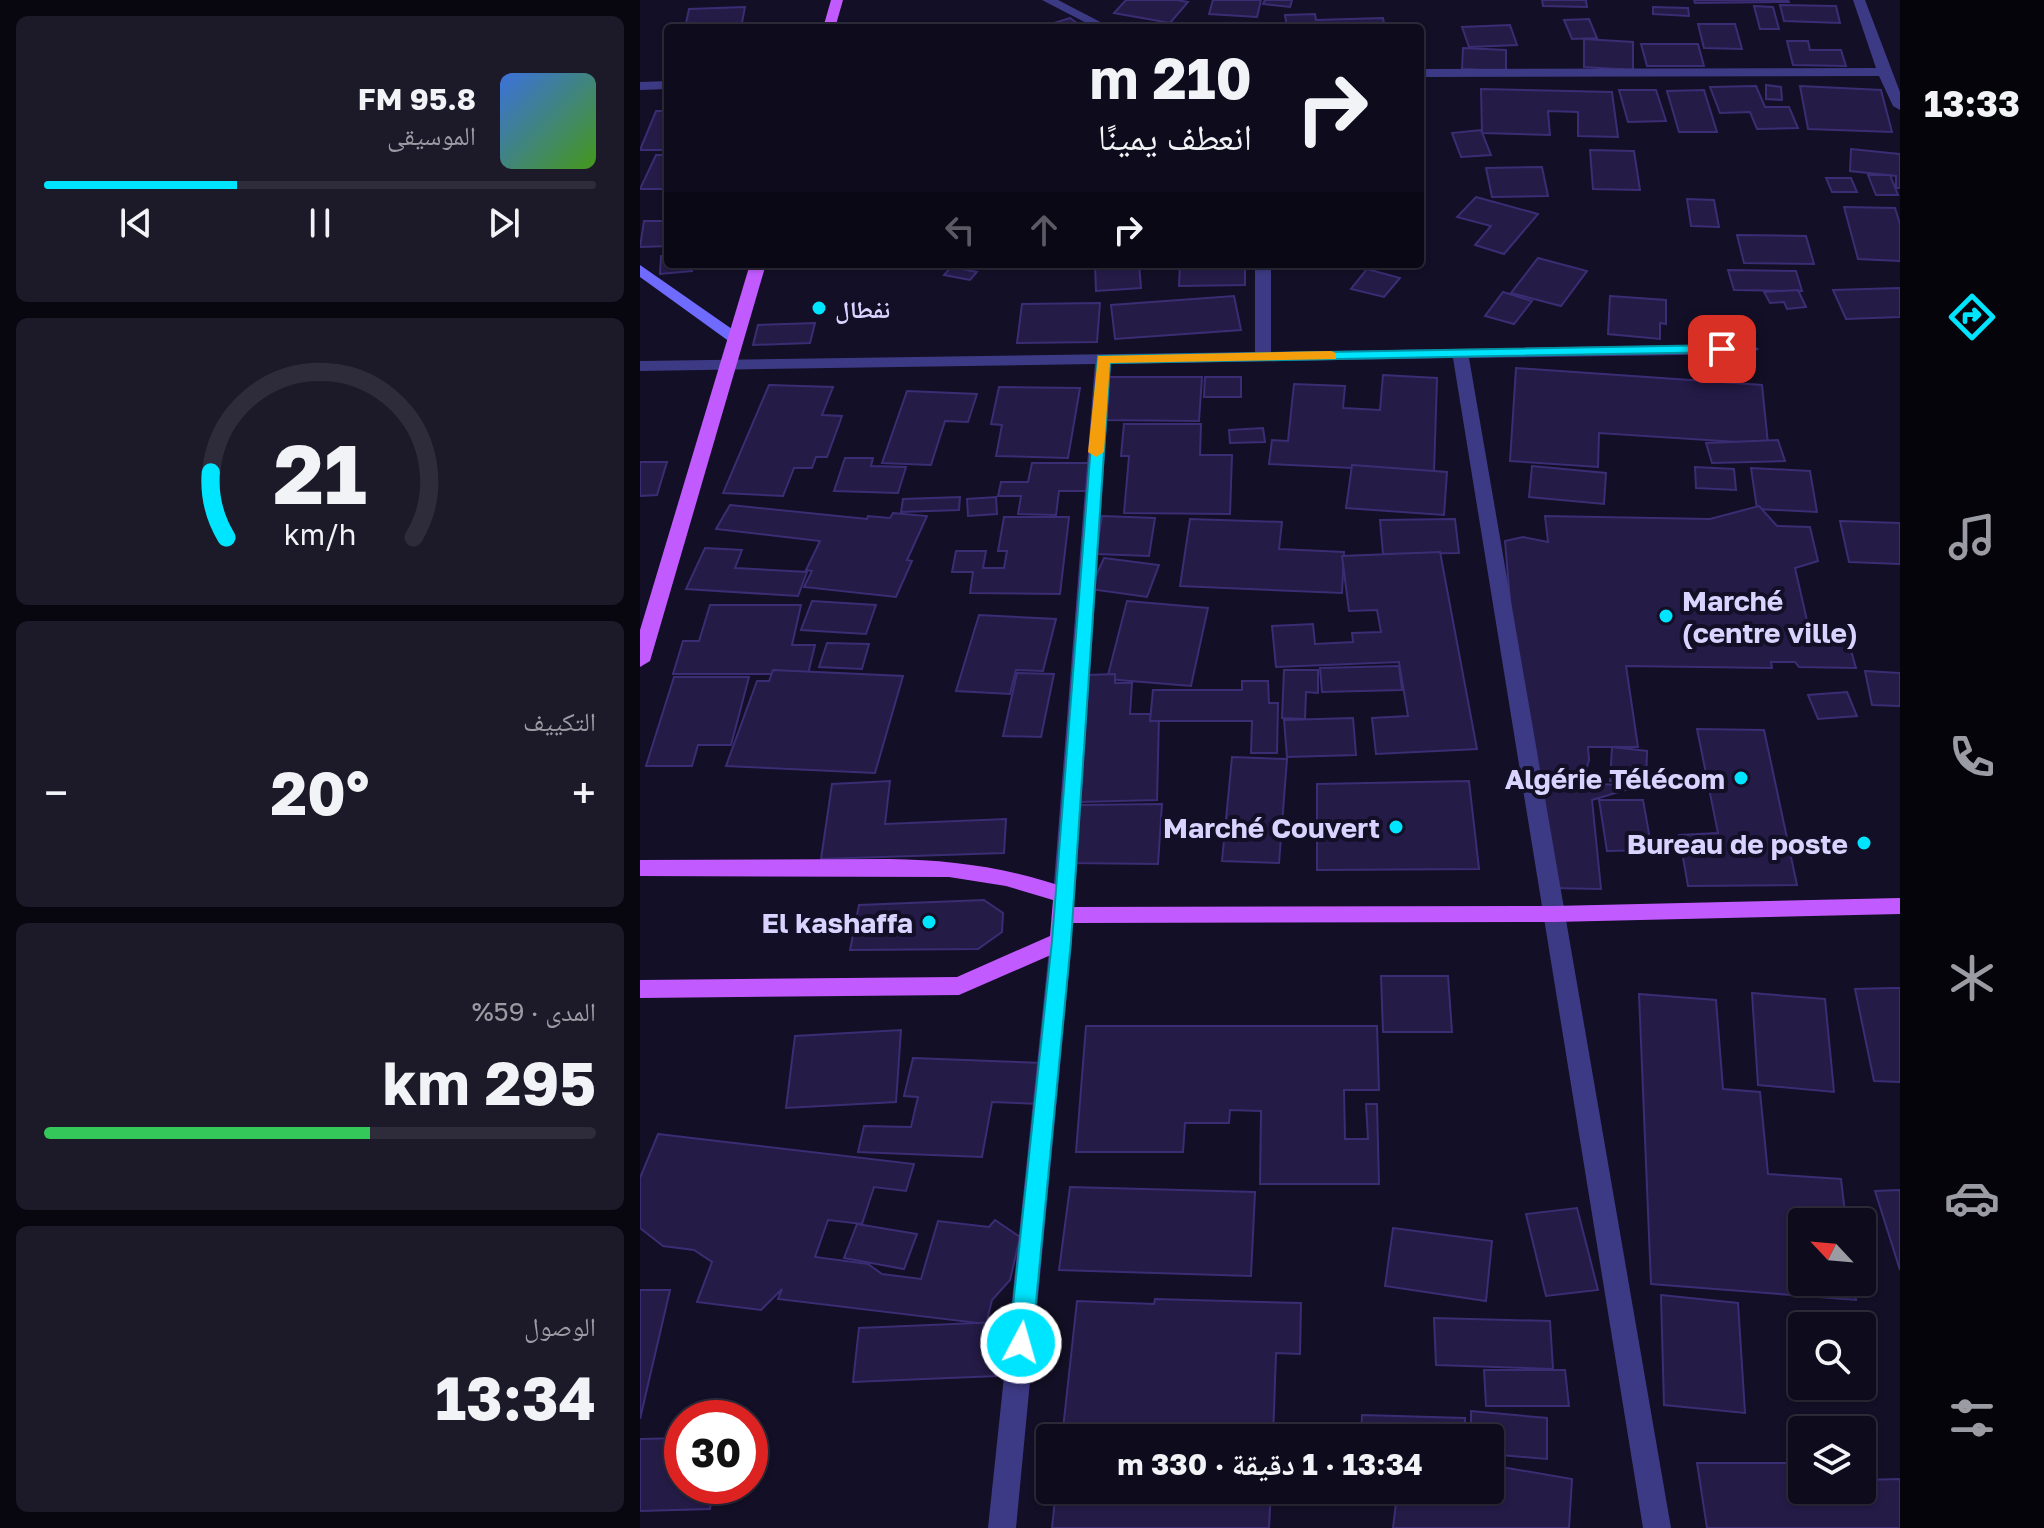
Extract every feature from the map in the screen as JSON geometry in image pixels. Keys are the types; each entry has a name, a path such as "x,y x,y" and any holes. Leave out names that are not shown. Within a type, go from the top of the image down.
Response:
{"main road":[{"path":"830,24 837,0"},
{"path":"640,661 757,268"},
{"path":"640,270 736,339"},
{"path":"640,868 897,867 988,872 1029,881 1063,906 1554,914 1900,906"},
{"path":"640,989 959,986 1061,941 1063,906"}],"street":[{"path":"1048,0 1098,24"},
{"path":"1859,0 1884,72 1900,106"},
{"path":"1424,73 1884,72"},
{"path":"640,86 664,85"},
{"path":"1263,268 1263,357"},
{"path":"640,366 1751,349"},
{"path":"1460,354 1657,1528"},
{"path":"1063,906 1103,359"},
{"path":"1002,1528 1061,941"}],"building":[{"path":"1126,0 1188,2 1170,23 1114,13"},
{"path":"1213,0 1261,0 1257,17 1209,14"},
{"path":"1265,0 1292,0 1290,7 1263,4"},
{"path":"1542,0 1586,0 1587,7 1543,6"},
{"path":"1694,0 1788,0 1789,2 1695,3"},
{"path":"1780,5 1836,6 1840,23 1784,21"},
{"path":"1754,6 1773,7 1779,29 1760,29"},
{"path":"745,7 742,24 686,24 689,9"},
{"path":"1653,7 1688,8 1689,16 1653,14"},
{"path":"1315,14 1316,20 1383,18 1384,24 1286,24 1285,15"},
{"path":"1070,18 1078,24 1051,24"},
{"path":"1589,19 1597,38 1572,39 1564,20"},
{"path":"1698,24 1735,24 1742,49 1704,48"},
{"path":"1510,25 1517,45 1469,47 1462,27"},
{"path":"1584,39 1633,42 1633,70 1584,67"},
{"path":"1787,41 1808,41 1810,50 1841,50 1846,66 1793,65"},
{"path":"1641,44 1698,44 1704,66 1647,66"},
{"path":"1463,48 1506,50 1506,71 1462,69"},
{"path":"1766,85 1781,87 1782,100 1766,99"},
{"path":"1756,86 1765,107 1789,107 1798,128 1757,129 1750,112 1720,113 1710,87"},
{"path":"1800,86 1881,90 1892,132 1808,129"},
{"path":"1481,89 1612,92 1618,137 1578,136 1578,112 1548,111 1550,135 1482,133"},
{"path":"1619,90 1656,90 1666,121 1628,122"},
{"path":"1704,90 1717,132 1679,132 1667,91"},
{"path":"656,111 664,111 664,150 640,150"},
{"path":"1481,130 1491,155 1461,157 1452,133"},
{"path":"1851,149 1900,154 1900,188 1896,188 1896,176 1850,171"},
{"path":"1590,150 1634,151 1640,190 1593,189"},
{"path":"656,155 664,155 664,189 640,189"},
{"path":"1542,167 1548,196 1492,197 1486,168"},
{"path":"1868,175 1890,175 1898,195 1876,195"},
{"path":"1826,178 1851,178 1857,192 1832,192"},
{"path":"1476,197 1538,214 1504,254 1475,245 1491,226 1457,217"},
{"path":"1687,199 1714,200 1719,227 1691,226"},
{"path":"1844,207 1895,208 1900,224 1900,261 1858,259"},
{"path":"644,221 664,221 664,246 640,247"},
{"path":"1737,235 1806,236 1814,264 1744,263"},
{"path":"661,256 664,256 664,268 692,268 692,271 660,274"},
{"path":"1538,258 1587,271 1561,306 1511,293"},
{"path":"950,268 977,272 970,280 944,275"},
{"path":"1095,268 1139,268 1141,288 1096,291"},
{"path":"1180,268 1245,268 1245,285 1179,286"},
{"path":"1367,269 1400,278 1384,297 1351,289"},
{"path":"1728,270 1796,271 1802,291 1734,290"},
{"path":"1900,288 1900,317 1846,319 1833,290"},
{"path":"1798,290 1806,307 1787,309 1784,302 1770,303 1764,292"},
{"path":"1503,292 1532,301 1514,324 1485,316"},
{"path":"1234,296 1241,330 1115,339 1111,305"},
{"path":"1610,296 1666,300 1666,324 1660,323 1660,339 1608,334"},
{"path":"1100,303 1097,342 1017,343 1022,304"},
{"path":"815,323 810,343 753,345 758,325"},
{"path":"1516,368 1762,385 1768,444 1599,433 1598,467 1510,461"},
{"path":"1383,375 1437,378 1434,472 1269,464 1272,440 1288,441 1294,384 1345,386 1343,408 1380,410"},
{"path":"1105,377 1202,377 1199,421 1100,420"},
{"path":"1205,377 1241,377 1241,397 1204,397"},
{"path":"769,385 833,387 822,415 842,416 827,457 816,457 812,468 794,468 783,496 723,493"},
{"path":"999,387 1080,388 1068,458 996,456 1002,425 991,424"},
{"path":"907,391 977,394 968,422 945,421 931,465 882,463"},
{"path":"1124,424 1201,424 1200,455 1232,455 1230,514 1124,513 1129,456 1121,456"},
{"path":"1263,428 1265,442 1230,443 1229,430"},
{"path":"1778,440 1785,461 1712,463 1706,443"},
{"path":"845,458 873,458 871,466 906,467 898,493 834,491"},
{"path":"640,462 667,462 657,495 640,496"},
{"path":"1032,463 1093,463 1089,491 1059,491 1056,515 1018,514 1021,496 998,496 1001,482 1028,482"},
{"path":"1352,465 1447,472 1444,515 1346,508"},
{"path":"1532,466 1606,473 1604,504 1529,497"},
{"path":"1695,467 1734,469 1736,490 1696,488"},
{"path":"1751,468 1810,471 1817,512 1757,509"},
{"path":"960,497 959,510 901,512 903,499"},
{"path":"996,497 997,514 968,516 967,499"},
{"path":"730,505 867,519 868,516 890,518 893,513 927,516 907,560 912,561 896,597 804,587 812,571 806,570 820,541 716,529"},
{"name":"Marché (centre ville)","path":"1759,506 1777,526 1810,527 1818,561 1795,568 1808,625 1846,633 1856,668 1799,667 1795,662 1771,662 1772,668 1626,666 1638,747 1588,747 1589,760 1582,784 1642,785 1592,800 1601,889 1549,888 1536,820 1548,782 1525,777 1505,541 1523,537 1548,542 1545,516 1710,519"},
{"path":"1102,516 1155,518 1149,556 1096,554"},
{"path":"1004,517 1069,517 1060,594 970,593 973,572 952,572 956,551 986,551 983,568 1004,568 1007,551 998,551"},
{"path":"1190,519 1282,522 1279,549 1344,552 1342,593 1180,586"},
{"path":"1455,519 1459,553 1383,554 1380,520"},
{"path":"1840,521 1900,523 1900,564 1849,562"},
{"path":"705,548 742,550 735,568 807,572 798,596 686,589"},
{"path":"1440,552 1477,749 1376,754 1372,718 1408,716 1399,662 1276,667 1272,626 1313,624 1315,644 1353,642 1352,633 1381,632 1377,610 1349,611 1342,556"},
{"path":"1104,558 1159,565 1147,597 1090,589"},
{"path":"812,601 876,605 866,634 801,630"},
{"path":"1127,601 1208,608 1191,686 1107,679"},
{"path":"710,605 801,605 792,645 815,645 808,674 673,674 683,641 699,641"},
{"path":"979,615 1056,619 1043,671 1016,670 1010,694 956,691"},
{"path":"827,643 869,644 862,669 819,667"},
{"path":"1399,666 1402,690 1322,692 1320,668"},
{"path":"773,670 903,676 875,773 726,766 757,681 769,681"},
{"path":"1284,670 1318,670 1318,693 1306,692 1305,719 1282,718"},
{"path":"1865,671 1900,673 1900,706 1872,705"},
{"path":"1017,673 1054,674 1041,737 1003,736"},
{"path":"1115,674 1115,683 1132,683 1130,714 1159,714 1157,800 1080,802 1087,675"},
{"path":"674,677 749,677 731,745 698,745 692,766 646,766"},
{"path":"1242,681 1268,681 1269,703 1278,703 1277,753 1251,753 1252,721 1150,721 1153,690 1242,690"},
{"path":"1847,692 1857,716 1818,719 1808,695"},
{"path":"1353,718 1356,755 1287,757 1284,720"},
{"name":"Algérie Télécom","path":"1697,729 1764,730 1797,885 1688,886 1679,835 1718,833"},
{"path":"1612,747 1647,751 1646,785 1610,781"},
{"path":"1232,757 1287,759 1279,863 1222,861"},
{"path":"890,781 885,824 1006,819 1004,853 821,859 832,784"},
{"name":"Marché Couvert","path":"1469,781 1479,869 1317,870 1317,784"},
{"path":"1599,800 1643,800 1652,850 1607,851"},
{"path":"1162,804 1158,864 1069,863 1076,805"},
{"name":"El kashaffa","path":"984,900 1003,913 1002,932 978,949 850,950 859,905"},
{"path":"1381,976 1448,976 1452,1032 1383,1032"},
{"path":"1900,988 1900,1082 1874,1081 1855,989"},
{"path":"1752,993 1825,999 1834,1092 1758,1085"},
{"path":"1639,994 1716,1000 1723,1089 1760,1092 1768,1174 1841,1179 1844,1208 1788,1208 1788,1295 1651,1284"},
{"path":"1086,1026 1377,1026 1379,1090 1344,1090 1345,1139 1368,1139 1366,1104 1377,1104 1379,1184 1260,1184 1261,1111 1230,1110 1229,1123 1185,1123 1183,1152 1076,1152"},
{"path":"901,1030 896,1102 786,1108 795,1036"},
{"path":"913,1058 1045,1063 1039,1104 992,1102 982,1157 858,1152 864,1126 911,1127 918,1097 904,1096"},
{"path":"658,1134 914,1164 906,1191 874,1187 862,1224 828,1220 815,1257 868,1264 882,1274 921,1279 938,1221 989,1227 995,1220 1020,1237 1010,1280 992,1300 986,1324 778,1299 782,1289 761,1310 697,1302 712,1262 694,1250 663,1246 640,1228 640,1178"},
{"path":"1070,1187 1255,1192 1251,1276 1059,1270"},
{"path":"1900,1190 1900,1270 1875,1191"},
{"path":"1577,1208 1598,1290 1546,1296 1526,1214"},
{"path":"857,1224 917,1234 904,1269 844,1258"},
{"path":"1393,1228 1492,1241 1486,1301 1385,1286"},
{"path":"640,1290 670,1290 640,1419"},
{"path":"1661,1295 1738,1303 1745,1413 1664,1405"},
{"path":"1805,1296 1855,1296 1856,1300"},
{"path":"1155,1299 1301,1303 1300,1354 1276,1353 1273,1424 1064,1424 1077,1301 1154,1304"},
{"path":"1434,1318 1550,1321 1553,1369 1436,1365"},
{"path":"1000,1322 997,1376 853,1382 859,1328"},
{"path":"1484,1370 1565,1370 1569,1406 1486,1406"},
{"path":"1471,1411 1547,1418 1547,1459 1504,1455 1504,1424 1471,1424"},
{"path":"1362,1415 1465,1418 1465,1424 1362,1424"},
{"path":"664,1438 664,1504 711,1504 710,1509 640,1511 640,1439"},
{"path":"1697,1463 1788,1463 1788,1504 1876,1504 1876,1480 1900,1479 1900,1528 1707,1528"},
{"path":"1504,1467 1572,1479 1569,1528 1393,1528 1396,1504 1504,1504"},
{"path":"1055,1504 1270,1504 1269,1528 1052,1528"}],"slow traffic":[{"path":"1096,452 1103,359 1331,356"}],"place":[{"name":"نفطال","path":"819,308"},
{"name":"Marché (centre ville)","path":"1666,616"},
{"name":"Algérie Télécom","path":"1741,778"},
{"name":"Marché Couvert","path":"1396,827"},
{"name":"Bureau de poste","path":"1864,843"},
{"name":"El kashaffa","path":"929,922"}],"route":[{"path":"1021,1343 1061,941 1103,359 1722,349"}]}
